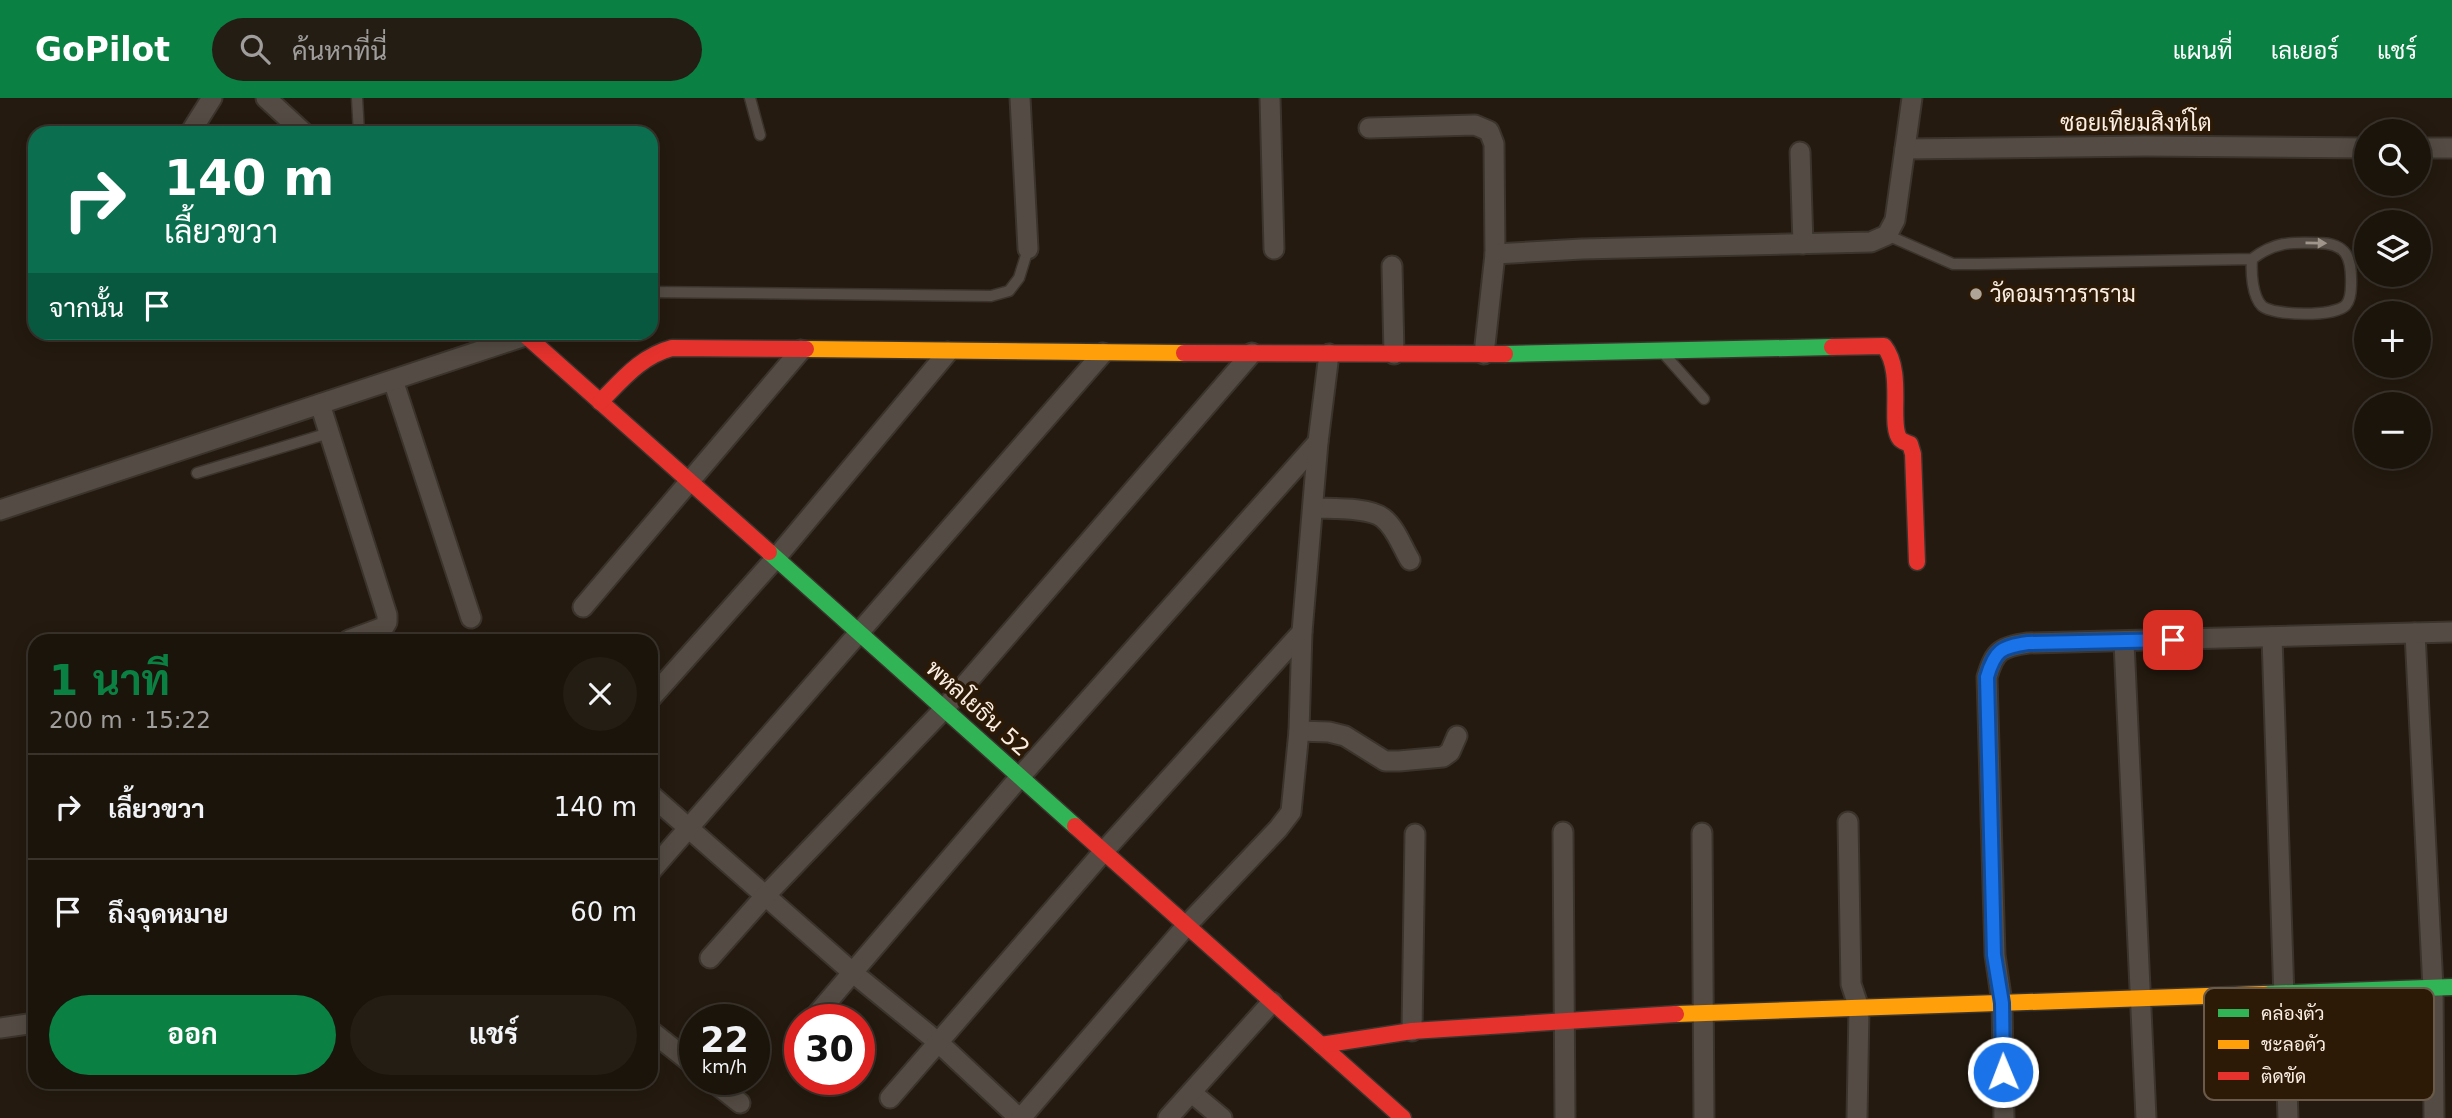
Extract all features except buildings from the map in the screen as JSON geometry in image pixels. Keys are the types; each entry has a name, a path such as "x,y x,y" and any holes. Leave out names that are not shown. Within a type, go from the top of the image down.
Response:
{"street":[{"path":"194,126 212,98"},
{"path":"266,98 296,126"},
{"path":"1020,98 1028,248"},
{"path":"1270,98 1274,249"},
{"path":"1495,254 1871,242 1887,235 1895,220 1912,98"},
{"path":"1370,128 1475,125 1489,131 1494,144 1495,254 1484,354"},
{"name":"ซอยเทียมสิงห์โต","path":"1905,149 2145,146 2354,148"},
{"path":"2431,148 2452,148"},
{"path":"1800,152 1803,244"},
{"path":"1392,267 1394,354"},
{"path":"0,510 506,340"},
{"name":"พหลโยธิน 52","path":"530,340 1403,1118"},
{"path":"600,402 647,356 672,348 1484,354 1884,346 1891,351 1894,362 1896,431 1901,440 1910,444 1913,454 1917,562"},
{"path":"583,607 801,351"},
{"path":"658,690 775,559 948,352"},
{"path":"658,863 1103,353"},
{"path":"710,958 765,896 944,709 1252,353"},
{"path":"658,800 852,972 939,1043 1020,1118 1188,925 1291,812 1299,731 1312,508 1329,354"},
{"path":"393,380 471,618"},
{"path":"320,404 387,615 384,627 365,634"},
{"path":"825,1004 1019,778 1318,442"},
{"path":"1312,508 1370,512 1382,517 1392,528 1410,560"},
{"path":"890,1098 1104,851 1303,632"},
{"path":"2004,1118 2002,1003 1994,955 1987,677 1993,657 2007,646 2028,643 2452,632"},
{"path":"2415,633 2443,987 2434,1118"},
{"path":"2272,638 2284,988"},
{"path":"2124,642 2146,1118"},
{"path":"1299,731 1329,732 1345,736 1385,761 1443,757 1450,752 1457,737"},
{"path":"1848,822 1851,984 1858,1008 1857,1118"},
{"path":"1563,832 1565,1118"},
{"path":"1702,833 1704,1118"},
{"path":"1412,1031 1415,834"},
{"path":"2416,988 2443,987"},
{"path":"1321,1045 1412,1031 1564,1020 2204,996"},
{"path":"1168,1118 1272,1002"},
{"path":"0,1028 28,1024"},
{"path":"658,1037 679,1053"},
{"path":"1192,1093 1222,1118"},
{"path":"730,1095 740,1103"},
{"path":"2287,1100 2288,1118"}],"lane":[{"path":"357,98 359,126"},
{"path":"750,98 760,135"},
{"path":"1887,235 1953,264 2252,259 2266,248 2289,242 2332,243 2346,253 2351,266 2351,293 2347,305 2336,312 2324,313 2273,311 2262,305 2257,297 2252,259"},
{"path":"658,292 990,296 1009,291 1019,278 1028,248"},
{"path":"1660,350 1704,399"},
{"path":"197,473 329,433"}],"traffic: fast":[{"path":"1505,354 1832,347"},
{"path":"769,552 1075,826"},
{"path":"2425,988 2452,987"}],"traffic: slow":[{"path":"806,349 1184,353"},
{"path":"1676,1014 2204,996"}],"traffic: jam":[{"path":"531,340 769,552"},
{"path":"1832,347 1884,346 1890,357 1894,370 1897,432 1900,439 1910,444 1913,454 1917,562"},
{"path":"600,402 641,363 672,348 806,349"},
{"path":"1184,353 1505,354"},
{"path":"1075,826 1403,1118"},
{"path":"1321,1045 1412,1031 1676,1014"}],"place":[{"name":"วัดอมราวราราม","path":"1976,294"}],"route":[{"path":"2003,1072 2002,1003 1994,955 1987,677 1993,657 2007,646 2028,643 2173,640"}]}
